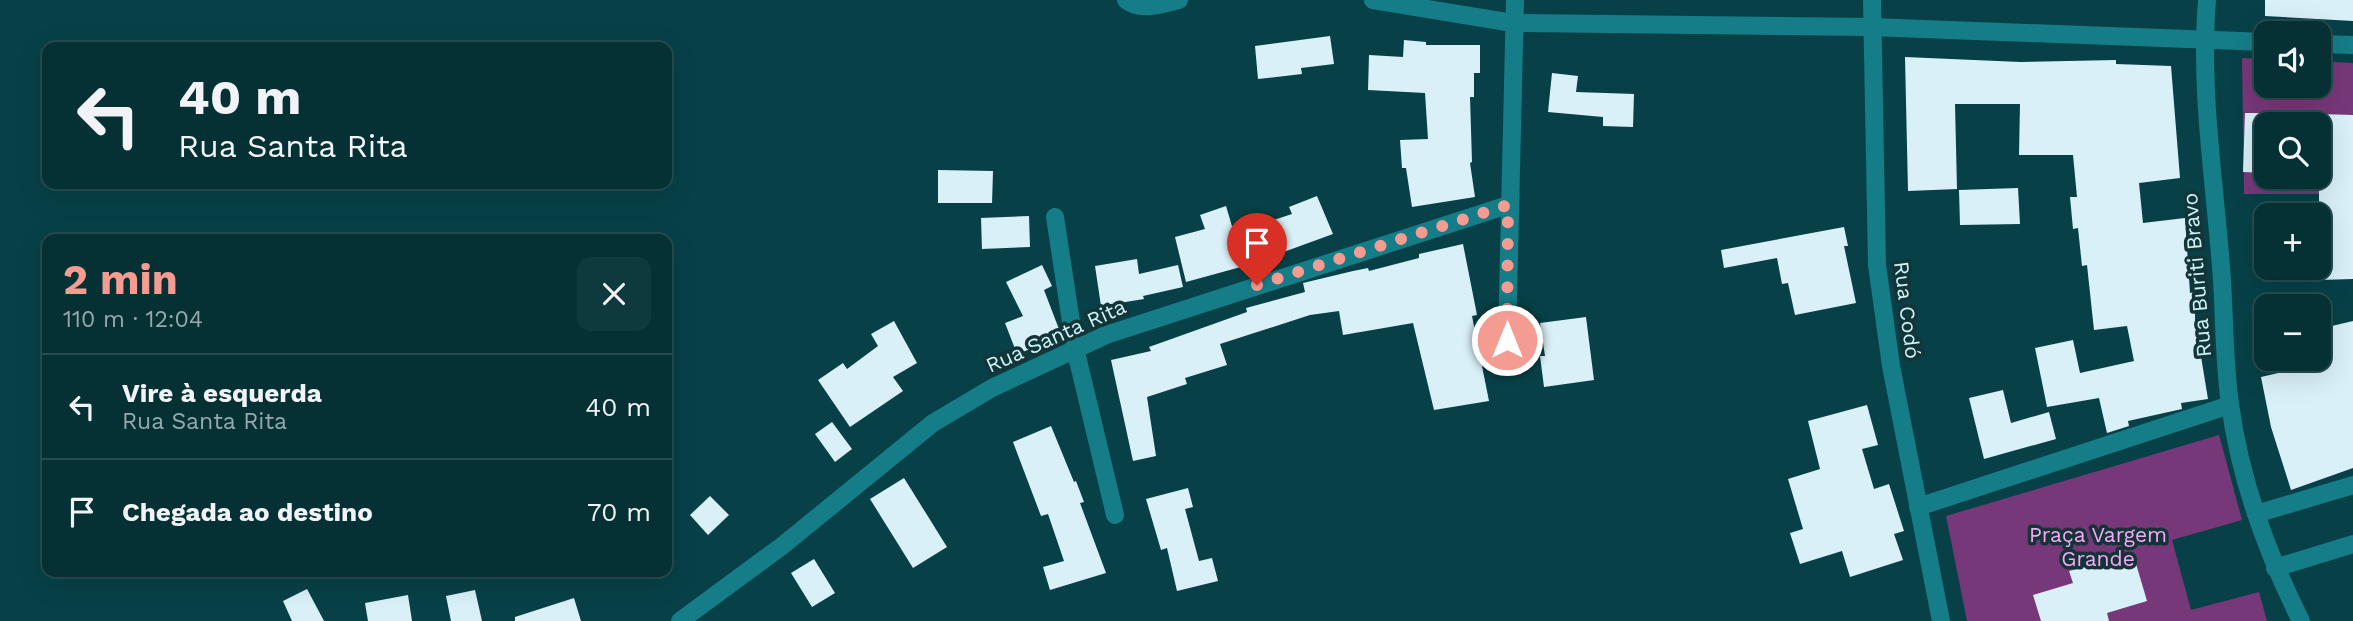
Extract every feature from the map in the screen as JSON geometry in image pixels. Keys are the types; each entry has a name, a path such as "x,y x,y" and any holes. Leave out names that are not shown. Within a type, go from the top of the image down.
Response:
{"street":[{"path":"1126,0 1143,6 1179,0"},
{"path":"1373,0 1513,23 1871,27 2254,42"},
{"path":"1507,340 1508,205 1515,0"},
{"name":"Rua Codó","path":"1872,0 1877,265 1891,366 1941,621"},
{"name":"Rua Buriti Bravo","path":"2207,0 2204,41 2208,140 2221,256 2230,405 2256,514 2274,568 2301,621"},
{"path":"2331,44 2353,45"},
{"name":"Rua Santa Rita","path":"680,621 782,546 933,423 992,388 1119,330 1508,205"},
{"path":"1055,217 1075,348 1115,516"},
{"path":"1918,507 2230,405"},
{"path":"2256,514 2353,485"},
{"path":"2274,568 2353,544"}],"green space":[{"path":"2242,58 2254,58 2254,98 2331,98 2331,62 2353,63 2353,194 2244,194"},
{"name":"Praça Vargem Grande","path":"2219,435 2242,520 2172,540 2191,610 2259,592 2267,621 1967,621 1946,516"}],"building":[{"path":"2265,0 2353,0 2353,21 2265,16"},
{"path":"1330,36 1334,64 1301,68 1302,74 1258,79 1255,46"},
{"path":"1404,40 1426,42 1426,45 1480,45 1480,73 1474,73 1474,97 1470,97 1470,163 1475,197 1412,207 1406,168 1402,168 1400,140 1428,139 1425,93 1368,90 1369,55 1403,57"},
{"path":"1905,57 2020,62 2116,60 2116,64 2171,66 2180,178 2139,183 2143,223 2185,218 2190,293 2195,292 2195,320 2208,399 2181,403 2182,409 2128,421 2129,426 2107,433 2099,398 2047,407 2035,348 2073,340 2080,373 2134,361 2127,326 2094,330 2087,265 2082,266 2078,228 2073,229 2070,197 2077,197 2073,155 2019,155 2020,104 1955,104 1957,189 1908,191"},
{"path":"1552,73 1578,76 1576,92 1634,94 1633,127 1603,126 1603,117 1548,112"},
{"path":"2245,113 2254,113 2254,172 2243,172"},
{"path":"2331,114 2353,115 2353,279 2331,280 2331,203 2319,203 2319,189 2331,189"},
{"path":"938,170 993,171 992,203 938,203"},
{"path":"2018,188 2020,224 1960,225 1959,190"},
{"path":"1317,196 1333,234 1248,265 1186,282 1175,237 1205,229 1200,215 1226,206 1234,233 1292,214 1289,207"},
{"path":"1029,216 1030,247 982,249 981,218"},
{"path":"1844,227 1848,246 1844,246 1856,303 1795,315 1788,283 1782,284 1777,258 1724,268 1721,250"},
{"path":"1463,244 1477,315 1472,316 1489,401 1434,410 1413,323 1343,335 1339,311 1310,315 1220,344 1227,365 1185,378 1187,384 1147,397 1156,456 1133,461 1111,360 1151,351 1149,347 1247,312 1246,308 1305,292 1303,283 1368,268 1369,271 1419,258 1419,254"},
{"path":"1137,259 1139,274 1178,265 1183,287 1143,296 1144,299 1101,306 1095,266"},
{"path":"1042,265 1052,286 1044,290 1062,337 1017,354 1005,323 1023,316 1006,282"},
{"path":"1586,317 1594,380 1544,387 1540,356 1545,356 1540,323"},
{"path":"894,321 917,363 893,377 903,391 850,427 818,380 843,363 847,369 878,346 871,334"},
{"path":"2353,321 2353,468 2291,490 2271,427 2261,377 2287,371 2331,371 2331,326"},
{"path":"2003,390 2011,423 2049,412 2056,439 1984,459 1969,398"},
{"path":"1867,405 1878,445 1862,449 1874,489 1889,484 1904,531 1894,534 1903,560 1850,577 1842,551 1800,564 1790,533 1803,529 1788,479 1820,469 1808,421"},
{"path":"832,422 852,449 835,462 815,434"},
{"path":"1051,426 1084,502 1080,503 1106,573 1050,590 1043,567 1064,561 1048,514 1041,516 1013,442"},
{"path":"904,478 947,547 913,568 870,499"},
{"path":"1188,488 1193,507 1185,509 1199,561 1212,558 1218,581 1177,591 1167,548 1161,550 1146,499"},
{"path":"710,496 729,515 708,535 690,515"},
{"path":"2134,557 2147,601 2107,613 2109,621 2041,621 2033,595 2073,583 2069,571 2092,565 2094,569"},
{"path":"814,559 835,593 812,607 791,573"},
{"path":"307,589 324,621 292,621 283,601"},
{"path":"475,590 482,621 451,621 446,596"},
{"path":"408,595 412,621 368,621 365,603"},
{"path":"574,598 581,621 515,621 515,617"}],"route":[{"path":"1257,285 1508,205 1507,340"}]}
